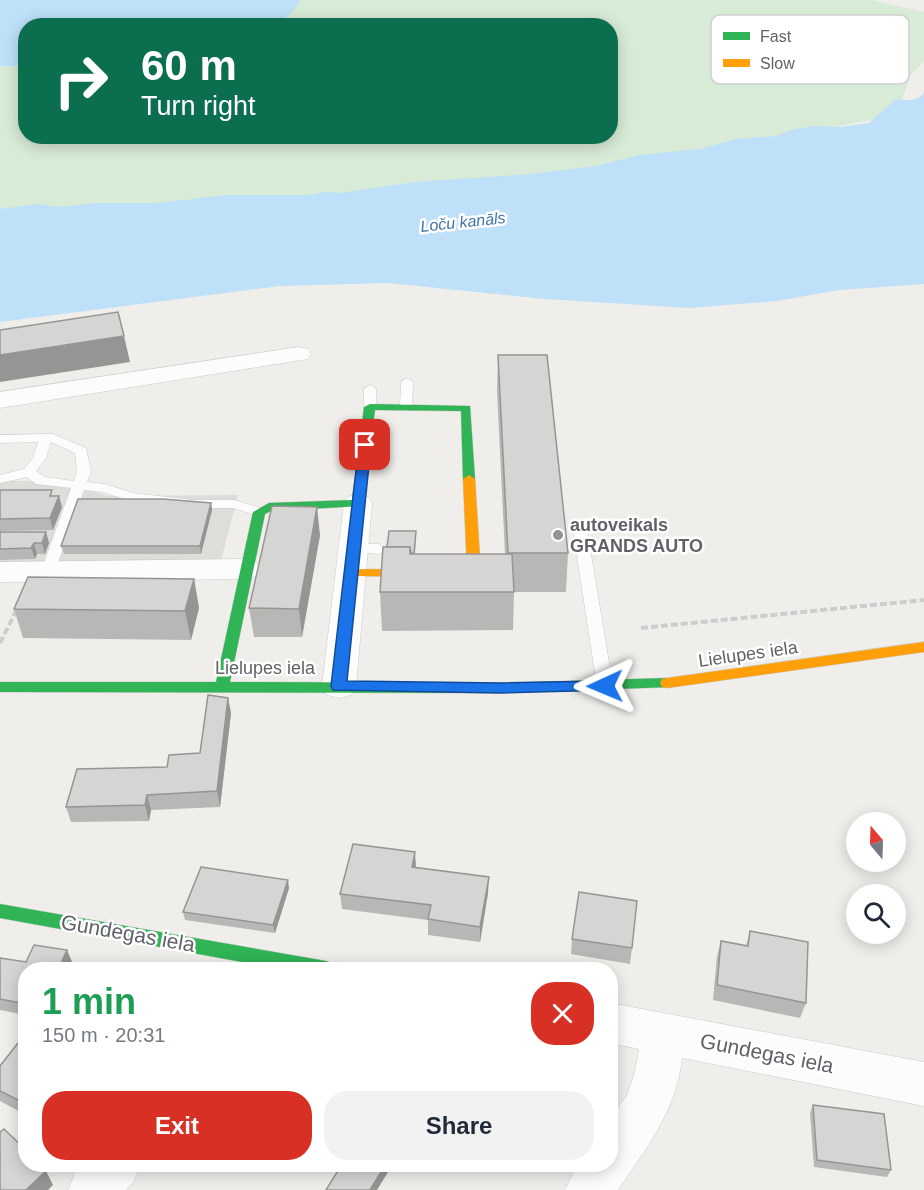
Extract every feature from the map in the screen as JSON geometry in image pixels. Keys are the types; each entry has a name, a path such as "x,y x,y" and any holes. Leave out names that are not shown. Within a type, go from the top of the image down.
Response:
{"street":[{"path":"0,400 299,354"},
{"path":"339,686 362,557 358,503 370,407 466,408 474,574 362,557"},
{"path":"222,686 245,569 259,512 269,507 358,503"},
{"path":"0,572 245,569"},
{"name":"Lielupes iela","path":"0,687 500,688 605,686 677,682 924,647"},
{"name":"Gundegas iela","path":"0,911 268,962"},
{"name":"Gundegas iela","path":"618,1025 924,1084"},
{"path":"618,1148 646,1108 658,1072 663,1033"},
{"path":"92,1190 109,1172"},
{"path":"589,1190 601,1172"}],"lane":[{"path":"406,407 407,382"},
{"path":"370,389 370,407"},
{"path":"0,479 29,472 39,458 46,438"},
{"path":"0,439 53,438 81,451 84,472 80,485 61,536 42,571"},
{"path":"29,472 41,481 105,488 131,497 192,504 234,504 259,512"},
{"path":"579,524 605,686"},
{"path":"40,536 61,536"}],"path":[{"path":"0,643 42,571"},
{"path":"641,628 924,600"}],"shaded area":[{"path":"0,481 59,481 108,496 238,495 220,564 0,566"}],"green space":[{"path":"0,0 871,0 924,12 924,61 909,80 909,15 711,15 711,84 908,84 896,115 601,173 425,191 0,218"}],"water":[{"path":"0,0 301,0 285,18 18,18 18,66 0,66"},
{"name":"Loču kanāls","path":"924,92 924,284 839,290 777,301 689,308 545,299 388,283 280,286 0,322 0,209 37,204 59,207 96,203 159,203 225,195 341,193 414,182 531,174 596,166 639,155 700,149 737,139 777,136 790,130 815,126 841,127 869,123 895,100 915,99"}],"building":[{"path":"118,312 124,336 0,355 0,330"},
{"path":"498,355 547,355 568,553 508,553"},
{"path":"0,490 52,490 50,496 59,496 50,518 0,519"},
{"path":"78,499 163,499 211,503 200,546 61,546"},
{"path":"272,506 317,507 299,609 249,608"},
{"path":"389,531 416,531 414,553 411,553 410,547 387,547"},
{"path":"0,532 46,532 42,543 34,543 31,548 0,549"},
{"path":"383,547 410,547 410,554 512,554 514,592 380,592"},
{"path":"28,577 194,579 185,611 14,609"},
{"path":"208,695 228,698 217,791 147,795 145,805 66,807 77,769 167,767 169,755 200,753"},
{"path":"353,844 415,852 412,867 489,877 480,927 428,919 431,905 340,894"},
{"path":"201,867 288,880 273,925 183,912"},
{"path":"579,892 637,901 632,948 572,939"},
{"path":"750,931 808,942 806,1003 717,985 721,941 748,946"},
{"path":"34,945 67,950 62,961 68,962 26,962"},
{"path":"0,958 26,962 18,962 18,1002 0,999"},
{"path":"18,1043 18,1100 0,1091 0,1066"},
{"path":"813,1105 884,1114 891,1170 817,1160"},
{"path":"4,1129 18,1142 18,1172 45,1172 26,1190 0,1190 0,1132"},
{"path":"337,1172 381,1172 370,1190 326,1190"}],"traffic: fast":[{"path":"222,686 259,512 269,507 358,503 370,407 466,408 469,479"},
{"path":"0,687 500,688 667,683"},
{"path":"0,911 287,962"}],"traffic: slow":[{"path":"352,573 474,574 469,479"},
{"path":"667,683 924,647"}],"place":[{"name":"autoveikals GRANDS AUTO","path":"558,535"}],"route":[{"path":"365,445 339,686 500,688 605,686"}]}
